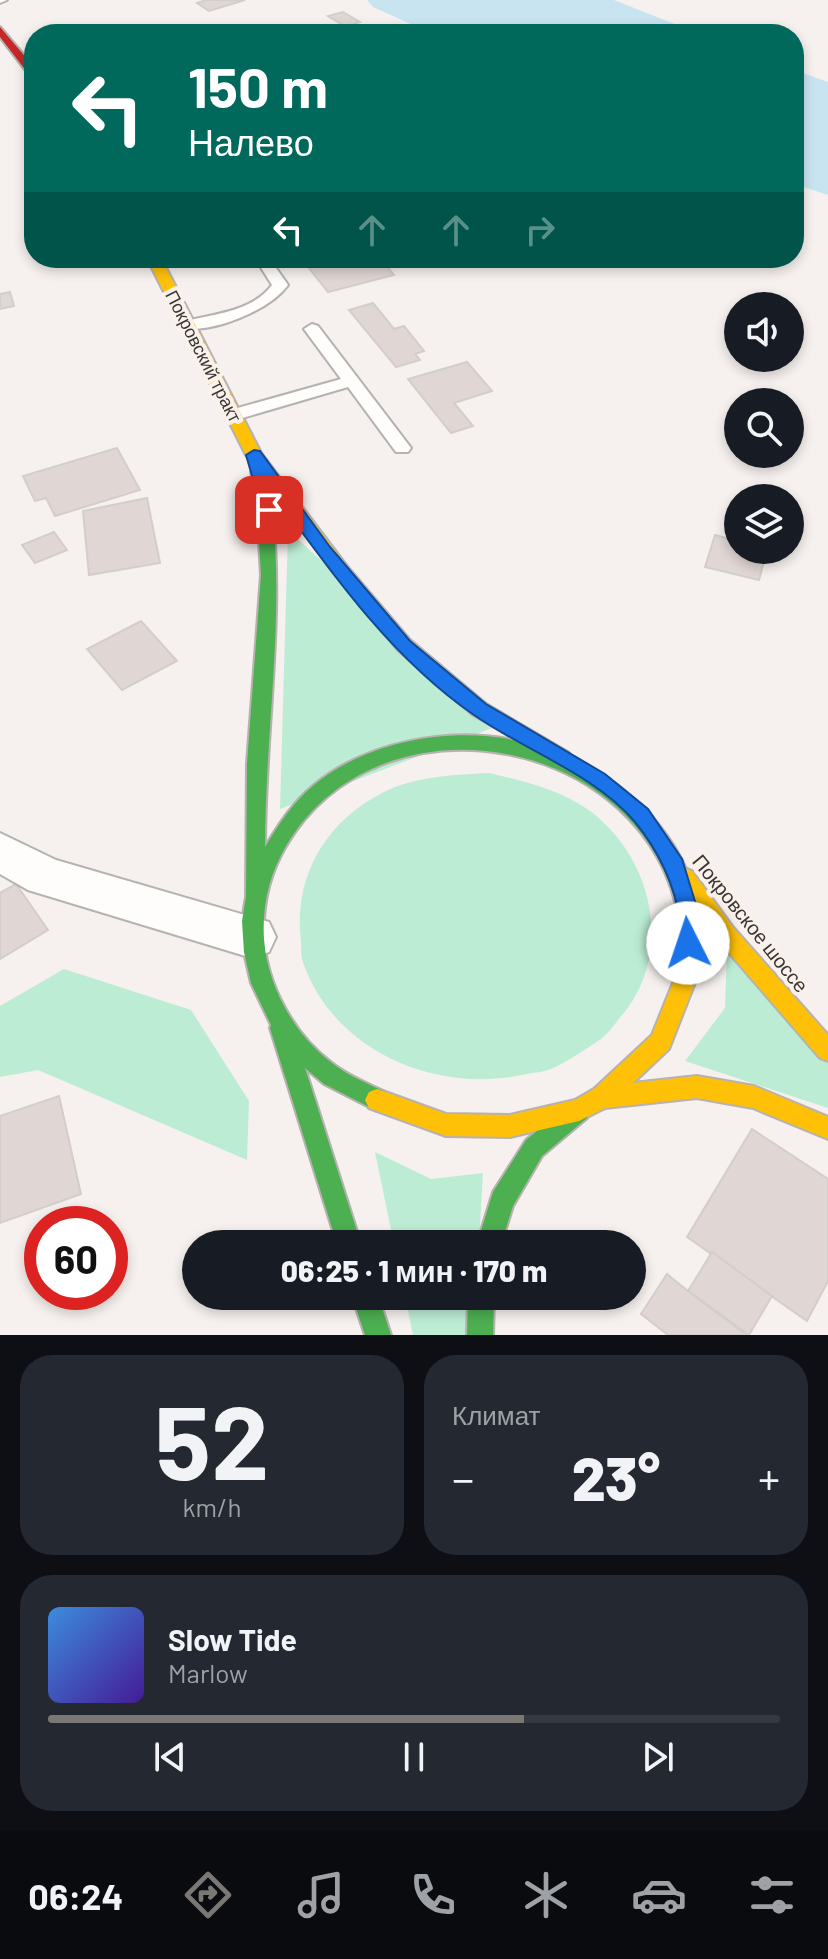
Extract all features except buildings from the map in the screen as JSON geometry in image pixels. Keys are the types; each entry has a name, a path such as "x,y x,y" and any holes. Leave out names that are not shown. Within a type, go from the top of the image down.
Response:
{"main road":[{"path":"0,30 24,61"},
{"name":"Покровский тракт","path":"159,268 254,455"},
{"path":"254,455 324,551 404,645 479,709 598,779"},
{"path":"254,455 269,510 274,567 258,750 253,917 259,979 277,1019 345,1230"},
{"path":"253,917 271,849 301,807 342,775 390,753 443,743 496,743 549,756 598,779"},
{"name":"Покровское шоссе","path":"598,779 641,814 725,933 828,1051"},
{"path":"493,1230 502,1201 534,1148 579,1110 602,1097 661,1042 684,987 690,921 672,859"},
{"path":"277,1019 321,1069 383,1103 446,1125 510,1126 579,1110"},
{"path":"602,1097 697,1087 754,1097 828,1128"},
{"path":"370,1310 378,1335"},
{"path":"480,1335 481,1310"}],"street":[{"path":"0,852 44,876 253,917"}],"lane":[{"path":"187,325 259,306 273,297 280,285 269,268"},
{"path":"312,329 402,448"},
{"path":"233,415 351,381"}],"green space":[{"path":"288,530 500,725 280,809"},
{"path":"489,773 554,791 590,811 612,831 629,854 642,880 652,935 648,963 639,989 602,1038 548,1070 489,1079 456,1078 423,1071 392,1059 364,1043 339,1021 319,995 303,962 302,895 317,854 329,836 362,805 408,783 434,777"},
{"path":"727,948 828,1061 828,1108 685,1061 725,1008"},
{"path":"64,969 191,1010 249,1101 247,1160 38,1070 0,1077 0,1006"},
{"path":"375,1152 431,1179 483,1173 480,1230 391,1230"},
{"path":"408,1310 474,1310 473,1335 413,1335"}],"water":[{"path":"367,0 614,0 675,24 411,24 373,7"},
{"path":"804,74 828,82 828,195 804,187"}],"traffic: fast":[{"path":"254,893 255,801 270,575 259,472"},
{"path":"340,569 404,645 479,709 562,758"},
{"path":"443,743 492,743 534,752 567,764 597,780 624,800 647,824 666,852 680,883 690,926 685,980"},
{"path":"377,1100 319,1067 295,1041 276,1012 262,983 254,952 252,921 257,890 269,858 287,827 320,791 369,763 443,743"},
{"path":"281,1028 345,1230"},
{"path":"493,1230 502,1201 534,1148 579,1110"},
{"path":"370,1310 378,1335"},
{"path":"480,1335 481,1310"}],"traffic: slow":[{"path":"159,268 254,455 340,569"},
{"path":"685,877 725,933 828,1051"},
{"path":"377,1100 446,1125 510,1126 579,1110 602,1097 661,1042 685,980"},
{"path":"602,1097 697,1087 754,1097 828,1128"}],"traffic: jam":[{"path":"0,30 24,61"}],"route":[{"path":"269,510 254,455 324,551 404,645 479,709 598,779 641,814 672,859 690,921 688,943"}]}
